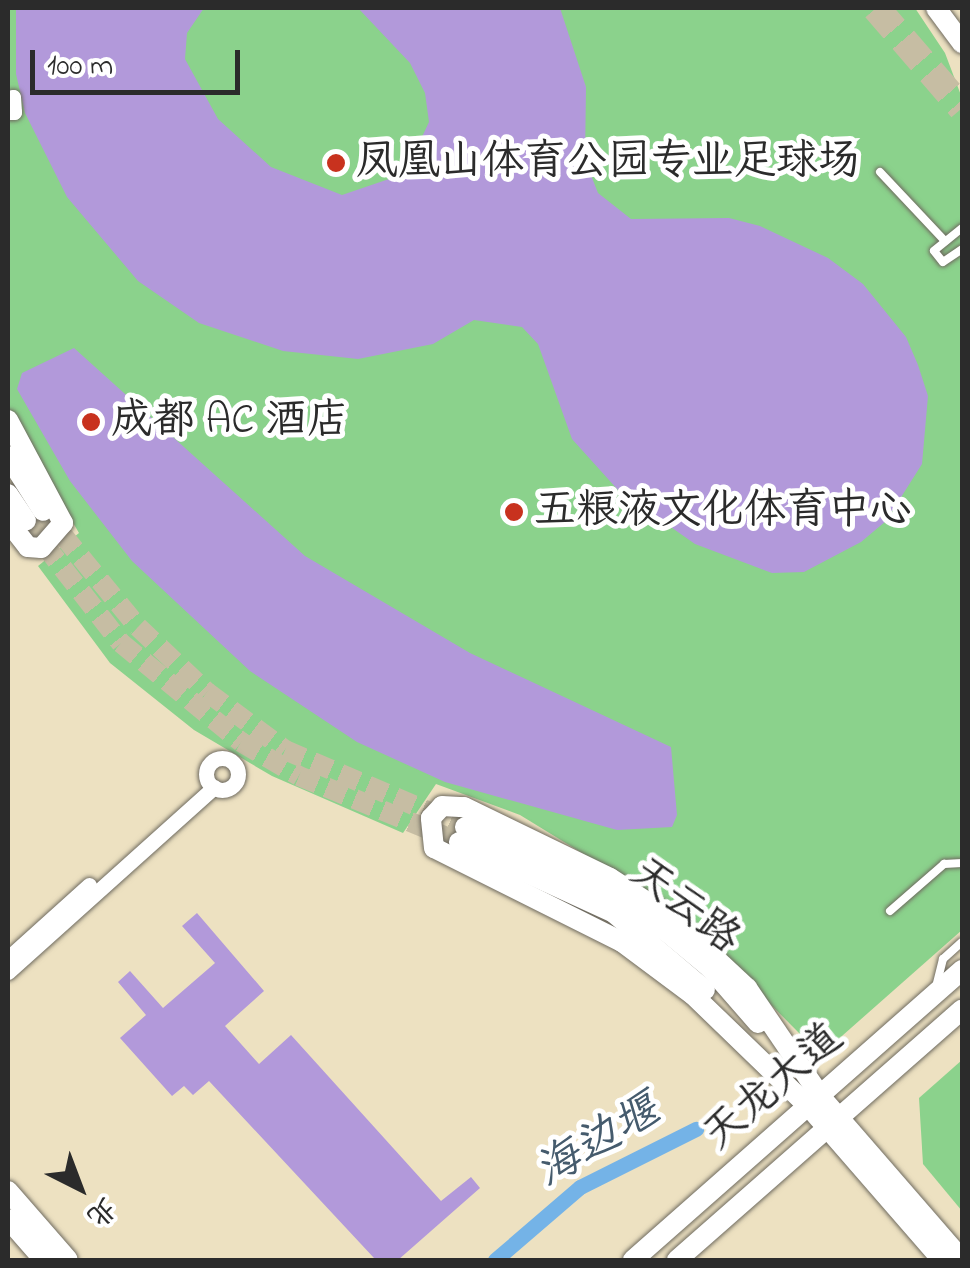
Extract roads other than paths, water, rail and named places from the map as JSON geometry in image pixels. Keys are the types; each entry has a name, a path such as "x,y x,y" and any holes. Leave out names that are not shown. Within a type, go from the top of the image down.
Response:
{"street":[{"path":"936,8 962,43"},
{"path":"8,98 13,97 14,112 8,112"},
{"path":"8,420 63,523 52,543 41,548 28,547 25,518 8,456"},
{"path":"8,494 25,518"},
{"path":"8,958 211,783 8,972"},
{"path":"815,1102 747,988 672,918 610,878 464,806 442,806 431,818 434,848 634,950 694,996 815,1102 942,1260"},
{"name":"天云路","path":"462,834 598,887 667,932 710,968 815,1102"},
{"name":"天龙大道","path":"634,1260 962,970"},
{"name":"天龙大道","path":"677,1260 962,1010"},
{"path":"834,1124 962,1260"},
{"path":"8,1191 68,1260"},
{"path":"8,1219 44,1260"}],"lane":[{"path":"880,172 945,241"},
{"path":"962,228 934,251 943,262 962,249"},
{"path":"890,912 944,864 962,863"},
{"path":"934,996 943,960 962,942"}],"waterway":[{"name":"海边堰","path":"495,1260 580,1187 696,1129"}],"tunnel":[{"path":"876,8 962,108"},
{"path":"43,511 138,627 207,692 285,750 465,827"},
{"path":"26,521 121,643 241,742 299,776 459,842"}],"place":[{"name":"凤凰山体育公园专业足球场","path":"336,163"},
{"name":"成都 AC 酒店","path":"91,422"},
{"name":"五粮液文化体育中心","path":"514,512"}]}
